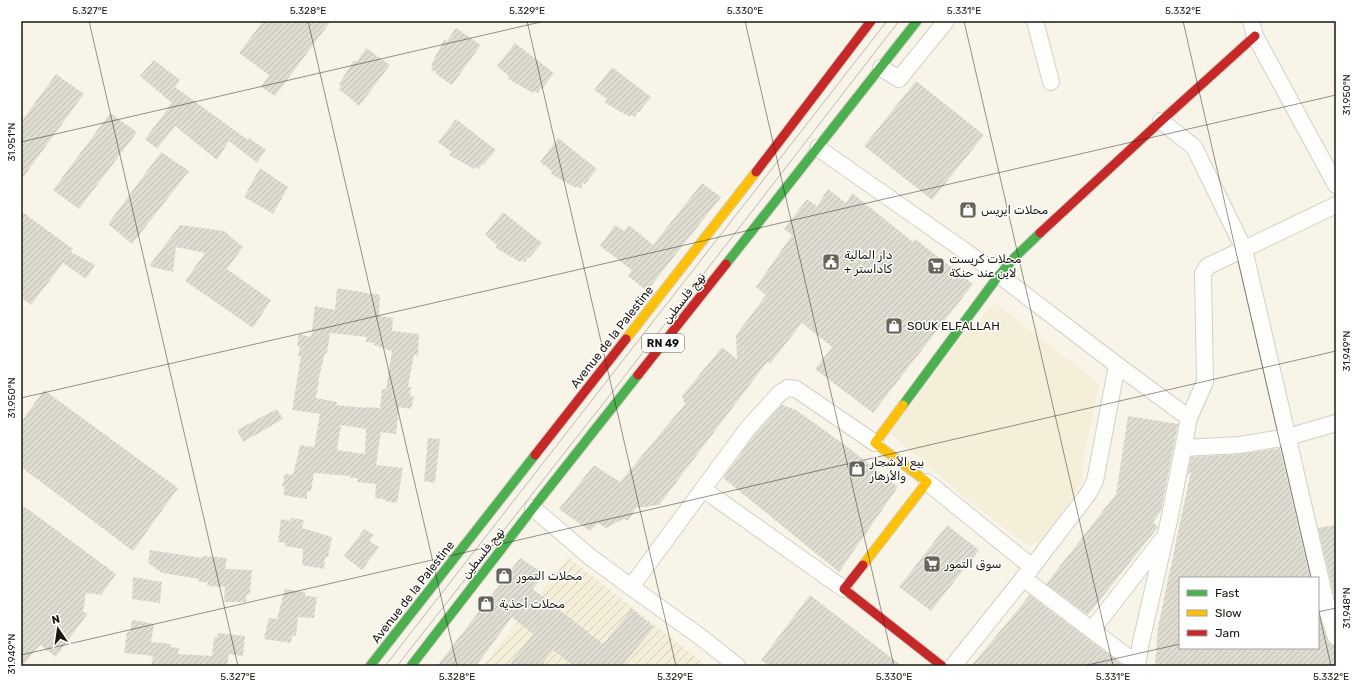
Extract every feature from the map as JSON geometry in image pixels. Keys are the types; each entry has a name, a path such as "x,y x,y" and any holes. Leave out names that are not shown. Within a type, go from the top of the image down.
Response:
{"main road":[{"name":"Avenue de la Palestine","path":"370,666 739,194 871,21"},
{"name":"نهج فلسطين","path":"411,666 533,508 917,21"},
{"path":"942,666 844,589 926,482 875,443 999,275 1015,257 1255,36"}],"street":[{"path":"881,68 899,79 946,21"},
{"path":"1034,21 1051,82"},
{"path":"1251,21 1255,36 1336,185"},
{"path":"1161,121 1194,147 1244,249 1329,616 1336,637"},
{"path":"818,148 999,275 1189,418"},
{"path":"926,482 1092,630 1137,665 1184,448 1189,418 1205,382 1203,273 1208,266 1336,204"},
{"path":"953,666 1028,573 1088,494 1095,481 1117,365"},
{"path":"631,587 748,428 780,393 788,388 796,389 875,443"},
{"path":"1184,448 1240,445 1288,437 1336,423"},
{"path":"703,489 844,589"},
{"path":"533,508 590,556 702,638 737,666"},
{"path":"1092,630 1165,535"}],"shaded area":[{"path":"995,303 1100,384 1084,454 1082,483 1044,538 1033,545 1022,541 970,502 890,433 956,344"},
{"path":"568,557 707,666 483,666"}],"building":[{"path":"263,21 331,21 275,96 261,87 269,75 239,53"},
{"path":"456,28 481,45 452,85 436,74 437,72 431,70 433,66 431,65 444,40 447,41"},
{"path":"515,43 554,73 538,93 534,91 533,93 508,79 509,76 497,66"},
{"path":"366,48 390,65 359,106 339,90 341,86 339,84 354,60 357,62"},
{"path":"154,60 180,80 175,87 248,140 249,138 266,150 257,163 229,141 217,160 175,126 157,149 145,139 172,103 140,76"},
{"path":"612,67 651,97 639,112 637,112 635,117 631,115 630,117 605,103 607,99 594,90"},
{"path":"56,74 84,94 21,180 21,122"},
{"path":"916,81 984,135 932,200 864,146"},
{"path":"110,113 137,132 79,209 53,190"},
{"path":"456,119 496,150 479,169 475,167 474,169 449,155 451,152 438,142"},
{"path":"558,138 597,169 585,184 583,183 581,189 577,186 576,188 551,174 552,171 540,162"},
{"path":"161,152 189,171 132,244 108,224"},
{"path":"260,168 288,187 273,214 244,197"},
{"path":"702,183 721,197 647,291 628,276 632,270 600,246 615,225 624,231 629,225 653,245"},
{"path":"828,189 846,203 852,193 913,242 915,239 973,284 873,413 815,369 832,347 802,323 770,364 767,362 659,505 636,508 628,521 623,519 606,528 598,523 590,531 559,509 594,465 620,482 685,404 682,396 722,347 737,359 736,335 766,295 756,287 792,235 784,229 807,199 817,206"},
{"path":"21,211 73,249 71,252 95,265 86,279 63,263 31,305 21,297"},
{"path":"503,212 542,243 525,262 522,260 520,262 496,248 497,245 485,235"},
{"path":"180,225 224,231 243,247 227,269 271,300 253,328 185,281 205,253 176,247 173,272 149,266"},
{"path":"337,288 380,295 379,316 393,318 392,331 419,334 418,356 414,355 408,387 411,387 410,396 414,397 411,409 399,407 396,434 381,432 376,465 403,468 397,503 385,501 385,499 375,498 376,484 357,482 358,478 350,478 351,476 314,473 311,491 307,491 307,499 283,495 285,487 282,486 285,474 293,475 300,445 314,447 320,414 292,410 301,356 298,356 300,347 297,346 299,334 311,337 315,306 335,310","holes":["330,333 367,337 366,342 374,343 374,345 392,351 386,389 382,389 380,408 336,405 337,402 316,398 318,381 325,353 327,353","341,425 366,429 365,454 337,450"]},
{"path":"44,390 178,488 133,551 21,467 21,422"},
{"path":"782,405 796,410 849,448 898,487 839,572 723,478 755,434"},
{"path":"277,409 283,419 243,442 237,430"},
{"path":"1128,416 1178,424 1161,511 1153,522 1158,527 1088,615 1046,584 1116,494"},
{"path":"428,438 440,439 435,483 424,481"},
{"path":"1280,448 1310,577 1179,577 1179,649 1319,649 1319,614 1327,640 1330,644 1336,646 1336,666 1155,666 1158,627 1191,471 1187,476 1191,457 1241,454"},
{"path":"21,504 116,574 101,595 86,593 83,612 88,613 56,657 40,645 22,666 21,666"},
{"path":"291,518 304,520 302,528 332,537 328,557 325,557 324,569 302,565 303,549 285,546 285,543 278,542 281,519 290,521"},
{"path":"947,525 979,550 931,611 899,587"},
{"path":"1336,525 1336,604 1318,528"},
{"path":"364,529 374,535 369,541 379,547 362,570 344,556"},
{"path":"150,550 203,558 203,556 227,558 225,569 252,570 250,594 247,594 246,602 224,602 225,587 207,586 208,582 199,582 199,579 162,573 148,563"},
{"path":"520,558 545,574 533,589 603,644 632,609 654,627 622,666 574,666 553,650 541,666 508,666 533,634 512,617 476,666 437,666"},
{"path":"133,577 162,582 160,603 132,599"},
{"path":"285,589 305,592 305,596 317,597 314,618 298,617 296,635 292,636 291,643 264,639 269,618 277,619"},
{"path":"810,595 902,666 769,666 761,660"},
{"path":"1030,595 1124,666 971,666"},
{"path":"132,620 154,624 151,642 171,644 170,647 179,648 178,654 212,656 214,637 217,638 218,633 245,636 243,656 229,654 227,666 151,666 153,656 124,653 127,632 130,632"}],"tram line":[{"path":"385,666 887,21"},
{"path":"397,666 617,386 899,21"}],"traffic: fast":[{"path":"726,264 917,21"},
{"path":"903,405 999,275 1040,233"},
{"path":"411,666 638,375"},
{"path":"370,666 535,455"}],"traffic: slow":[{"path":"626,339 756,172"},
{"path":"863,565 927,482 875,443 903,405"}],"traffic: jam":[{"path":"756,172 871,21"},
{"path":"1040,233 1255,36"},
{"path":"638,375 726,264"},
{"path":"535,455 626,339"},
{"path":"863,565 844,589 942,666"}],"place":[{"name":"محلات ايريس","path":"968,210"},
{"name":"دار المالية + كاداستر","path":"831,262"},
{"name":"محلات كريست لاين عند حنكة","path":"936,266"},
{"name":"SOUK ELFALLAH","path":"894,326"},
{"name":"بيع الأشجار والأزهار","path":"857,469"},
{"name":"سوق التمور","path":"932,564"},
{"name":"محلات التمور","path":"504,576"},
{"name":"محلات أحذية","path":"486,604"}]}
